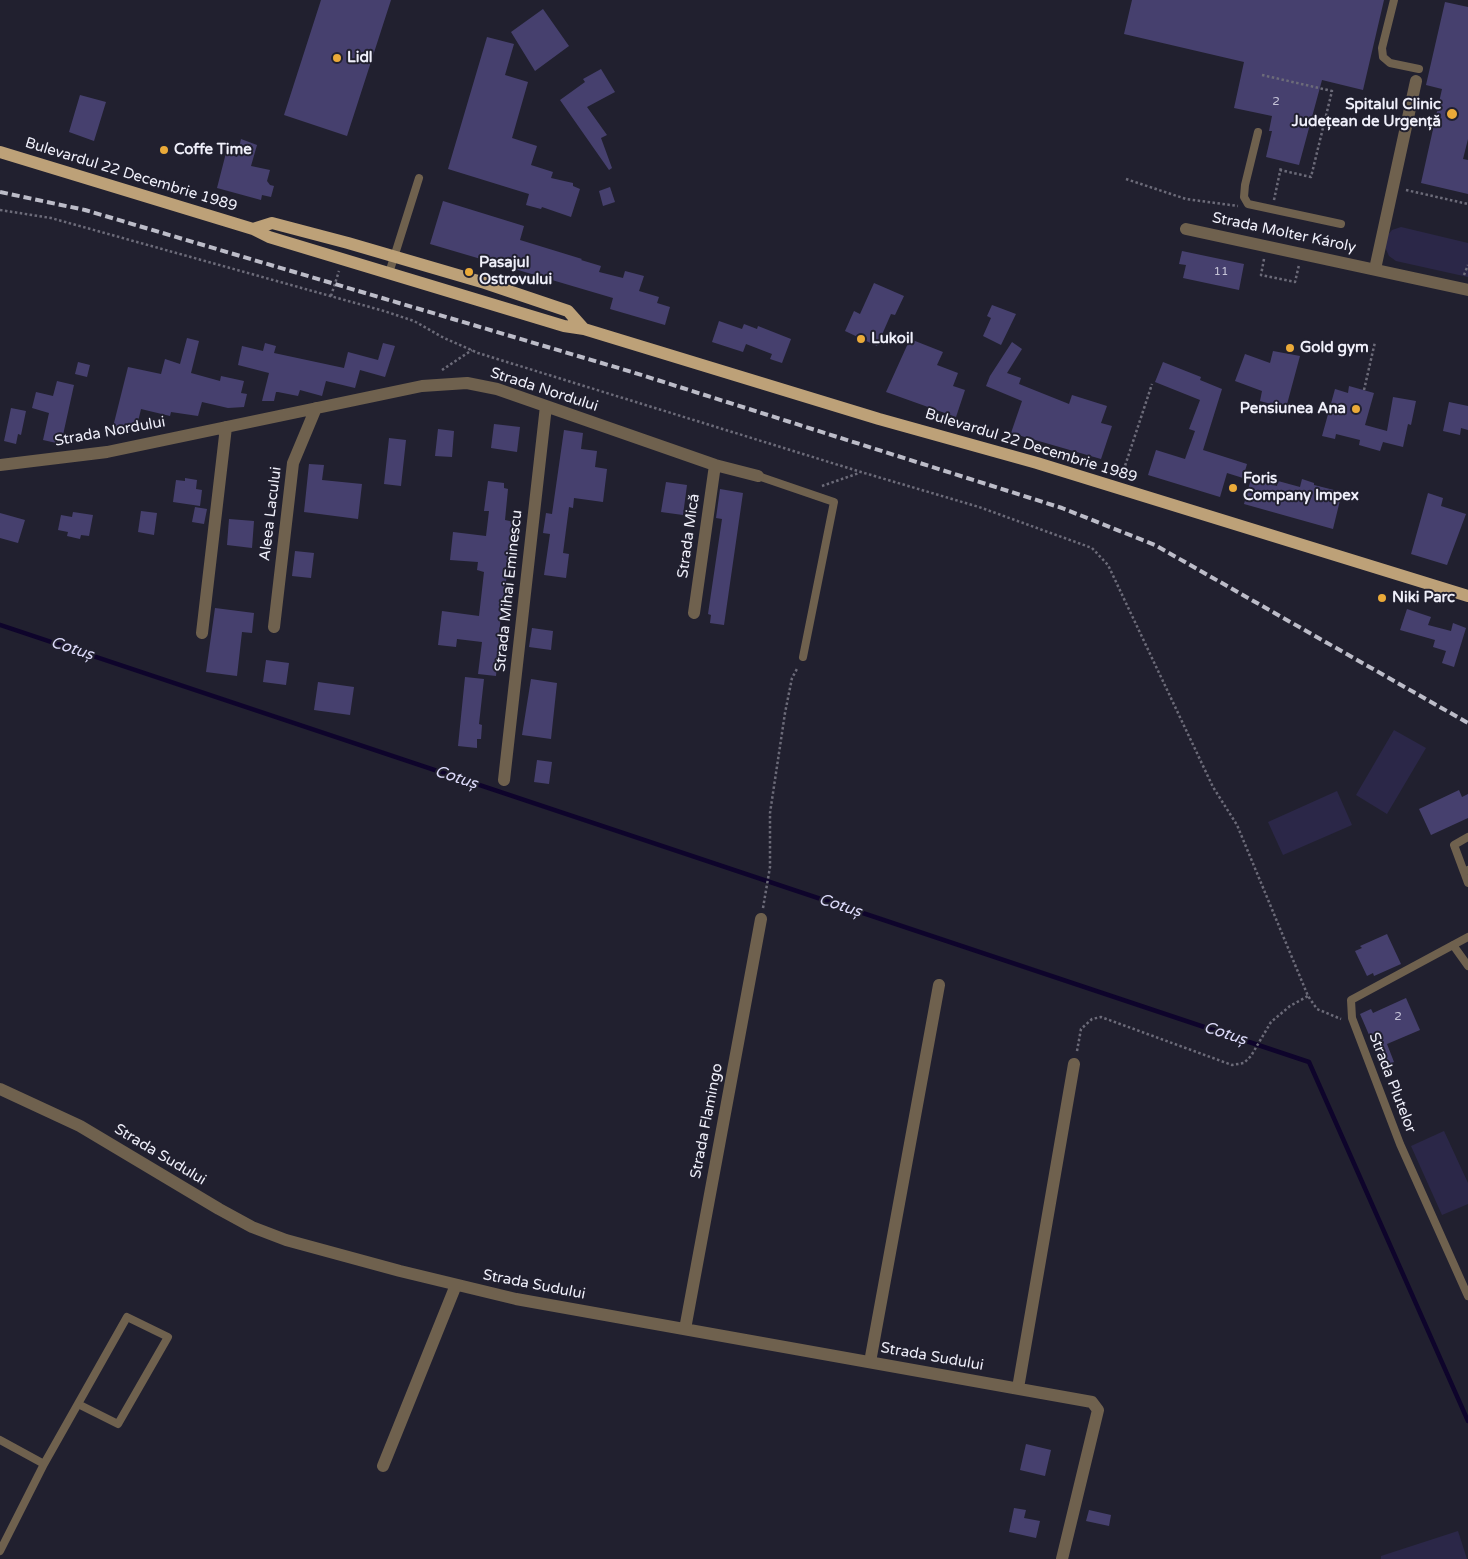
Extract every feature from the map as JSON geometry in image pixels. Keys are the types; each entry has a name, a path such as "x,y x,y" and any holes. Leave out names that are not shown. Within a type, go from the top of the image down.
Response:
{"main road":[{"name":"Bulevardul 22 Decembrie 1989","path":"0,152 253,229 269,237 564,326 584,329 879,419 1037,463 1468,596"},
{"name":"Bulevardul 22 Decembrie 1989","path":"253,229 272,223 395,257 568,311 584,329"}],"street":[{"path":"1375,269 1417,75"},
{"name":"Strada Molter Károly","path":"1186,229 1468,290"},
{"name":"Strada Nordului","path":"0,465 108,452 443,383 467,383 497,389 715,465 758,476"},
{"name":"Strada Mihai Eminescu","path":"504,780 546,406"},
{"name":"Aleea Lacului","path":"274,627 293,463 316,408"},
{"path":"202,633 226,427"},
{"name":"Strada Mică","path":"694,613 715,465"},
{"name":"Strada Flamingo","path":"685,1329 761,919"},
{"path":"870,1362 939,985"},
{"path":"1018,1388 1074,1064"},
{"name":"Strada Sudului","path":"0,1090 80,1126 219,1209 252,1226 286,1240 516,1299 1092,1402 1097,1405 1096,1418 1062,1559"},
{"path":"383,1466 456,1285"}],"lane":[{"path":"1394,0 1382,48 1383,57 1390,63 1417,75"},
{"path":"1258,132 1245,186 1244,197 1248,204 1341,224"},
{"path":"389,273 419,178"},
{"path":"758,476 834,502 803,657"},
{"path":"1468,837 1454,845 1466,871 1468,883"},
{"path":"1352,1018 1351,1000 1468,937"},
{"path":"1453,946 1468,966"},
{"name":"Strada Plutelor","path":"1352,1018 1400,1144 1468,1296"},
{"path":"0,1551 44,1464 78,1404 128,1316 168,1337 118,1424 78,1404"},
{"path":"0,1440 44,1464"}],"path":[{"path":"1262,75 1332,91 1312,177 1281,169 1271,210"},
{"path":"1126,179 1186,199 1234,207 1248,204"},
{"path":"1392,187 1468,204"},
{"path":"0,210 70,223 414,321 472,350 861,472 979,506 1092,548 1108,564 1213,787 1237,825 1308,996 1317,1009 1339,1019 1352,1018"},
{"path":"1267,246 1261,275 1295,282 1301,254"},
{"path":"331,296 342,259"},
{"path":"1364,390 1375,342"},
{"path":"437,374 472,350"},
{"path":"1122,475 1152,384"},
{"path":"804,492 861,472"},
{"path":"761,919 770,867 770,812 785,713 792,678 803,657"},
{"path":"1074,1064 1081,1029 1092,1019 1101,1017 1232,1065 1244,1063 1251,1056 1271,1022 1290,1006 1308,996"}],"shaded area":[{"path":"1401,227 1468,243 1468,277 1396,261 1389,256 1385,247 1386,237 1392,230"},
{"path":"1394,730 1426,748 1387,814 1356,795"},
{"path":"1337,791 1352,825 1283,855 1268,822"},
{"path":"1444,1131 1468,1183 1468,1204 1442,1215 1411,1146"},
{"path":"1458,1531 1467,1559 1381,1559 1381,1556"}],"building":[{"name":"Lidl","path":"321,0 391,0 347,136 284,115"},
{"path":"1132,0 1384,0 1363,90 1322,80 1299,165 1266,157 1272,131 1269,131 1272,116 1234,108 1244,62 1124,34"},
{"name":"Spitalul Clinic Județean de Urgență","path":"1445,2 1468,7 1468,139 1463,159 1468,160 1468,194 1421,183 1442,89 1426,85"},
{"path":"543,9 569,46 535,71 511,32"},
{"path":"487,37 514,44 505,75 528,82 512,138 537,146 531,165 553,172 551,178 573,183 573,186 580,189 571,217 542,207 541,209 526,205 529,194 448,169"},
{"path":"601,69 615,92 587,107 607,135 601,138 612,168 609,170 560,100 585,82 583,79"},
{"path":"80,95 106,102 94,141 69,132"},
{"path":"241,139 257,145 251,166 270,170 267,181 270,185 274,186 271,197 262,195 261,200 217,188 226,153 237,157"},
{"path":"610,187 615,202 603,206 599,191"},
{"path":"443,201 524,226 520,240 601,266 599,272 623,278 625,271 644,276 639,291 659,297 657,303 670,307 665,325 610,309 613,298 430,244"},
{"path":"1182,251 1244,264 1239,290 1183,278 1186,265 1179,264"},
{"path":"874,283 904,296 895,315 891,314 877,346 845,331 854,311 860,314"},
{"path":"992,305 1016,314 1001,345 983,336 991,318 987,316"},
{"path":"719,321 742,329 744,324 757,329 758,326 791,339 782,363 770,359 772,354 746,344 743,352 712,342"},
{"path":"187,338 199,341 191,373 220,381 221,376 244,381 241,393 247,394 244,407 228,408 202,402 198,416 171,412 170,416 141,409 136,430 111,435 128,367 161,374 165,359 180,364"},
{"path":"910,339 943,352 937,365 958,373 953,386 965,390 956,417 886,392"},
{"path":"1012,342 1022,349 1007,373 1021,378 1019,384 1069,404 1072,395 1107,406 1101,423 1112,426 1101,459 1011,433 1022,401 986,386 990,376"},
{"path":"265,343 276,346 274,353 344,368 348,352 378,360 383,343 395,346 385,377 360,370 355,388 326,381 322,396 300,390 298,396 276,392 274,401 262,401 269,373 238,365 242,346 263,351"},
{"path":"1273,351 1300,356 1286,408 1260,401 1262,391 1235,381 1245,354 1270,363"},
{"path":"78,362 90,365 87,377 75,374"},
{"path":"1163,362 1201,377 1200,380 1222,389 1203,450 1247,464 1243,478 1227,473 1220,497 1148,475 1156,450 1185,459 1195,431 1189,429 1200,400 1155,382"},
{"path":"57,381 74,385 61,444 43,440 49,413 32,408 36,392 53,396"},
{"path":"1349,386 1374,393 1365,425 1387,431 1393,397 1416,401 1411,425 1408,424 1403,447 1383,442 1380,451 1359,445 1360,440 1336,434 1335,439 1322,436 1335,389 1348,393"},
{"path":"1449,402 1468,406 1468,430 1461,428 1460,435 1443,431"},
{"path":"11,408 26,411 21,435 18,434 16,444 4,441"},
{"path":"494,424 520,427 517,452 491,448"},
{"path":"438,429 454,431 452,457 435,456"},
{"path":"564,430 583,433 581,449 597,451 595,467 607,469 603,502 574,498 573,508 569,507 563,553 569,554 566,578 544,575 550,534 543,533 546,513 552,514"},
{"path":"389,438 406,440 401,486 384,484"},
{"path":"309,464 324,465 322,480 362,484 358,519 304,512"},
{"path":"185,478 197,480 196,489 202,490 200,506 173,502 176,480 185,481"},
{"path":"1251,479 1277,486 1278,481 1300,487 1302,479 1314,483 1314,485 1342,492 1333,529 1244,504"},
{"path":"488,481 504,483 504,488 508,489 505,520 514,522 510,550 515,550 511,575 507,575 501,612 496,676 478,674 482,642 457,639 456,647 438,645 442,611 479,616 484,572 477,570 478,562 450,560 453,532 486,536 489,511 484,511"},
{"path":"666,482 687,485 683,515 661,512"},
{"path":"720,489 743,493 724,625 710,623 711,615 708,614 722,519 716,518"},
{"path":"1428,493 1443,498 1441,506 1466,514 1447,565 1411,554"},
{"path":"195,507 207,509 204,524 192,522"},
{"path":"141,511 157,513 154,535 138,532"},
{"path":"73,512 93,515 89,536 81,535 80,539 67,536 68,532 58,530 61,515 72,517"},
{"path":"0,513 25,520 18,543 0,538"},
{"path":"229,519 254,521 252,548 227,545"},
{"path":"295,551 314,553 311,578 292,576"},
{"path":"215,608 254,613 252,633 242,632 237,676 206,672"},
{"path":"1407,609 1431,617 1428,625 1451,631 1453,623 1466,628 1454,667 1442,663 1446,651 1433,647 1435,640 1400,630"},
{"path":"532,628 553,631 551,650 529,647"},
{"path":"266,660 289,663 286,685 263,682"},
{"path":"465,677 484,679 479,724 482,725 481,739 477,739 477,748 458,746"},
{"path":"531,679 557,683 551,739 522,735"},
{"path":"318,682 354,687 350,715 314,710"},
{"path":"537,760 552,762 549,784 534,782"},
{"path":"1459,790 1462,797 1468,794 1468,818 1431,835 1419,809"},
{"path":"1387,934 1401,964 1374,976 1373,973 1367,976 1355,951 1362,948 1360,946"},
{"path":"1406,998 1420,1030 1387,1044 1394,1062 1383,1067 1360,1014 1371,1009 1373,1013"},
{"path":"1026,1444 1051,1450 1045,1476 1020,1470"},
{"path":"1014,1508 1026,1510 1024,1518 1040,1521 1036,1538 1009,1532"},
{"path":"1089,1510 1111,1515 1109,1526 1086,1521"}],"waterway":[{"name":"Cotuș","path":"0,625 1309,1062 1468,1421"}],"railway":[{"path":"0,192 85,210 632,372 1062,508 1155,545 1468,723"}],"place":[{"name":"Lidl","path":"337,58"},
{"name":"Spitalul Clinic Județean de Urgență","path":"1452,114"},
{"name":"Coffe Time","path":"164,150"},
{"name":"Pasajul Ostrovului","path":"469,272"},
{"name":"Lukoil","path":"861,339"},
{"name":"Gold gym","path":"1290,348"},
{"name":"Pensiunea Ana","path":"1356,409"},
{"name":"Foris Company Impex","path":"1233,488"},
{"name":"Niki Parc","path":"1382,598"}]}
